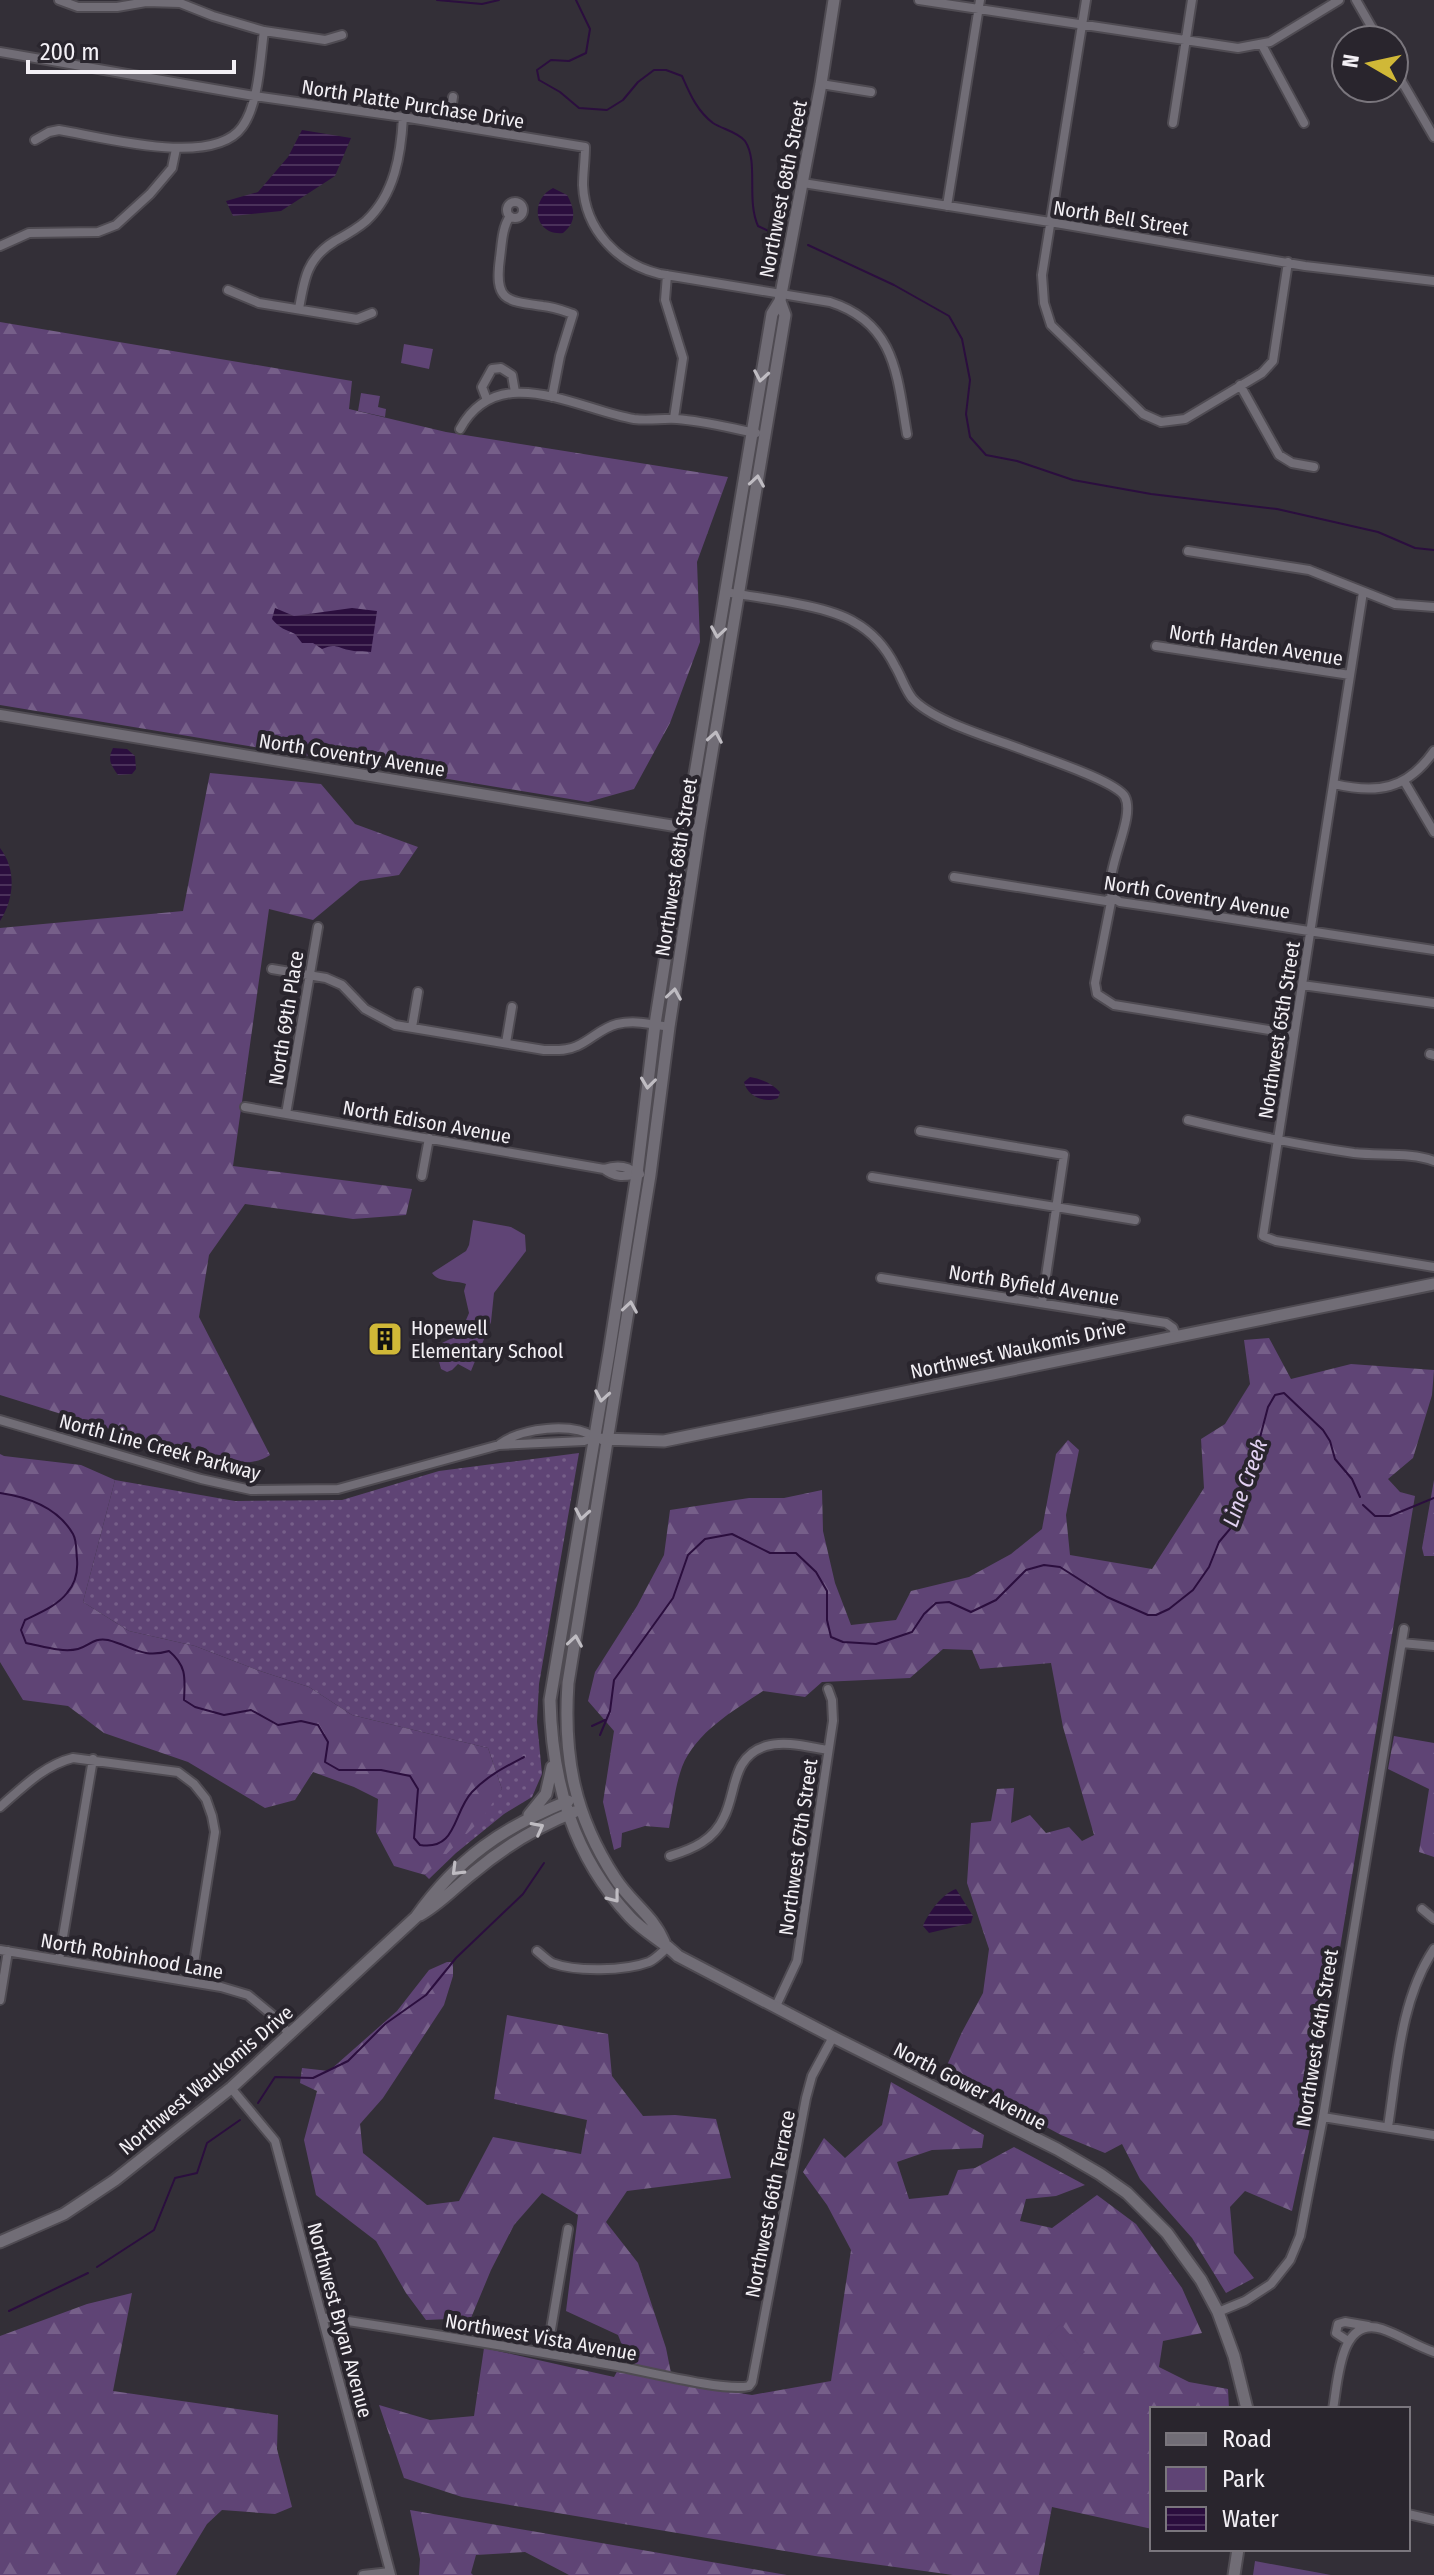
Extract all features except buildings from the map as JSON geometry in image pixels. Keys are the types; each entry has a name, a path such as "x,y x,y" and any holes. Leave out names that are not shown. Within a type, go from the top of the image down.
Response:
{"main road":[{"name":"Northwest 68th Street","path":"595,1437 637,1174 655,1024 725,592 772,314 781,298 834,0"},
{"name":"Northwest 68th Street","path":"608,1439 650,1175 699,830 785,315 781,298"},
{"name":"Northwest Waukomis Drive","path":"595,1437 664,1441 1434,1284"},
{"path":"609,1353 622,1356"},
{"name":"North Gower Avenue","path":"595,1437 550,1700 554,1759 566,1809 578,1839 606,1888 648,1934 666,1944 678,1956 1057,2149 1103,2176 1127,2193 1167,2233 1201,2280 1218,2312"},
{"path":"578,1804 565,1718 608,1439"},
{"path":"526,1818 546,1794 554,1759"},
{"name":"Northwest Waukomis Drive","path":"416,1917 434,1907 498,1852 578,1804"},
{"name":"North Gower Avenue","path":"578,1804 598,1849 616,1879 657,1925 666,1944"},
{"name":"Northwest Waukomis Drive","path":"0,2242 64,2214 115,2180 231,2088 416,1917 429,1899 494,1837 526,1818 566,1809"},
{"path":"1218,2312 1234,2356 1247,2407"},
{"path":"1234,2575 1238,2551"}],"street":[{"path":"59,0 78,7 180,3 264,31 325,40 342,35"},
{"path":"919,0 979,5 1081,25 1238,48 1262,45 1339,0"},
{"path":"1086,0 1042,286 1051,325 1143,414 1161,422 1185,419 1262,373 1273,361 1288,262"},
{"path":"1173,123 1192,0"},
{"path":"1356,0 1370,24"},
{"path":"947,206 979,5"},
{"path":"35,140 59,130 176,149 215,145 241,129 250,114 264,31"},
{"path":"1262,45 1304,123"},
{"name":"North Platte Purchase Drive","path":"0,52 254,96 585,147 583,185 586,205 598,232 617,254 634,265 667,275"},
{"name":"Northwest 68th Street","path":"821,84 871,92"},
{"path":"449,124 453,97"},
{"path":"1410,97 1434,137"},
{"path":"299,309 304,276 311,262 321,251 366,222 388,190 398,164 403,117"},
{"path":"0,246 29,233 98,232 116,225 150,194 172,168 176,149"},
{"name":"North Bell Street","path":"803,183 1305,266 1434,281"},
{"path":"510,216 505,224 497,277 501,290 509,300 521,305 544,306 573,314 552,397"},
{"path":"674,418 683,358 665,300 667,275 781,298 841,306 871,326 893,357 907,434"},
{"path":"228,290 259,303 357,319 372,313"},
{"path":"487,400 482,387 492,369 501,368 512,375 515,392"},
{"path":"1240,385 1279,455 1292,463 1314,467"},
{"path":"460,429 473,411 487,400 515,392 574,401 604,413 628,418 649,421 674,418 765,435"},
{"path":"1188,551 1299,568 1401,606 1434,607"},
{"path":"725,592 844,616 869,633 885,650 910,696 917,702 944,719 1092,776 1120,790 1125,796 1127,813 1113,867 1112,897 1095,983 1097,994 1114,1005 1294,1034"},
{"name":"Northwest 65th Street","path":"1363,592 1263,1236 1276,1241 1434,1267"},
{"name":"North Harden Avenue","path":"1156,646 1350,675"},
{"name":"North Coventry Avenue","path":"0,715 699,830"},
{"path":"1334,784 1352,788 1389,788 1419,769 1434,751"},
{"path":"1404,781 1434,832"},
{"name":"North Coventry Avenue","path":"954,877 1106,901 1112,897 1120,902 1434,950"},
{"name":"North 69th Place","path":"286,1114 318,927"},
{"path":"272,969 310,974 342,985 365,1009 395,1025 506,1043 562,1050 577,1047 607,1027 619,1023 669,1027"},
{"path":"1302,985 1434,1003"},
{"path":"412,1027 418,992"},
{"path":"506,1043 512,1007"},
{"name":"North Edison Avenue","path":"245,1107 604,1169 614,1166 630,1168 637,1174 650,1175"},
{"path":"1188,1120 1354,1153 1418,1156 1434,1161"},
{"path":"920,1131 1064,1155 1042,1303"},
{"path":"422,1176 429,1138"},
{"path":"872,1177 1135,1220"},
{"name":"North Byfield Avenue","path":"881,1278 1166,1323 1176,1335"},
{"name":"North Line Creek Parkway","path":"0,1420 201,1479 269,1492 338,1489 499,1445 584,1441 595,1437"},
{"name":"Northwest 64th Street","path":"1218,2312 1259,2294 1278,2277 1291,2259 1300,2236 1323,2117 1404,1629"},
{"path":"1402,1643 1434,1646"},
{"name":"Northwest 67th Street","path":"776,2006 797,1961 834,1712 828,1689"},
{"path":"670,1856 688,1851 708,1839 724,1818 736,1771 752,1753 767,1745 799,1745 828,1750"},
{"path":"0,1807 58,1762 73,1758 174,1770 186,1777 200,1791 212,1816 214,1842 191,1982"},
{"path":"59,1960 93,1759"},
{"path":"1422,1909 1434,1919"},
{"path":"537,1951 550,1962 590,1969 627,1967 651,1962 666,1944"},
{"path":"1388,2127 1409,2005 1434,1949"},
{"path":"0,2000 4,1951"},
{"name":"North Robinhood Lane","path":"4,1951 221,1987 248,1995 276,2018 290,2035"},
{"name":"Northwest 66th Terrace","path":"752,2382 806,2098 812,2076 833,2037"},
{"name":"Northwest Bryan Avenue","path":"231,2088 275,2141 391,2573"},
{"path":"1323,2117 1434,2135"},
{"path":"547,2353 568,2229"},
{"name":"Northwest Vista Avenue","path":"322,2317 733,2387 744,2388 752,2382"},
{"path":"1348,2341 1336,2333 1338,2324 1345,2322 1372,2327 1434,2352"},
{"path":"1333,2407 1348,2341 1362,2329 1372,2327"},
{"path":"1410,2514 1433,2516"},
{"path":"363,2575 391,2573"}],"green space":[{"path":"0,322 352,381 349,409 446,432 728,477 697,562 700,642 670,723 634,789 588,802 0,705"},
{"path":"404,344 433,349 429,369 401,363"},
{"path":"361,393 380,396 378,407 386,409 385,417 358,411"},
{"path":"210,773 321,784 355,824 418,847 399,875 360,881 313,920 269,909 233,1166 412,1189 406,1215 353,1219 245,1204 209,1255 199,1317 270,1455 257,1461 243,1462 213,1461 0,1395 0,928 183,911"},
{"path":"473,1220 511,1227 525,1235 526,1251 494,1293 491,1322 471,1371 458,1364 447,1372 441,1369 438,1358 443,1352 442,1343 460,1334 469,1313 464,1291 466,1284 443,1280 432,1273 466,1251"},
{"path":"1269,1338 1291,1379 1351,1364 1434,1370 1432,1395 1413,1458 1388,1479 1400,1492 1415,1496 1311,2123 1292,2211 1245,2191 1230,2207 1234,2253 1254,2278 1226,2293 1192,2238 1140,2179 1122,2144 1105,2153 1061,2135 944,2072 983,1993 989,1949 967,1883 971,1823 991,1821 997,1789 1014,1788 1011,1823 1030,1815 1046,1833 1069,1827 1082,1841 1094,1835 1063,1727 1051,1663 980,1669 972,1650 943,1649 910,1678 822,1682 805,1697 763,1691 716,1723 696,1743 682,1767 669,1828 645,1826 622,1833 621,1847 614,1850 603,1802 614,1731 588,1701 595,1672 637,1606 664,1555 670,1510 749,1498 784,1498 822,1490 823,1531 835,1583 851,1625 896,1620 911,1591 969,1577 1011,1554 1042,1529 1056,1454 1068,1440 1079,1450 1066,1515 1070,1555 1152,1569 1204,1488 1201,1439 1225,1424 1250,1384 1244,1340"},
{"path":"579,1453 539,1684 537,1722 542,1774 532,1797 504,1814 429,1879 425,1875 502,1789 488,1748 352,1715 309,1687 195,1646 129,1631 83,1602 115,1480 235,1501 342,1500 439,1471"},
{"path":"0,1454 81,1465 115,1480 83,1602 129,1631 195,1646 309,1687 352,1715 488,1748 502,1789 481,1820 425,1875 394,1866 376,1832 378,1799 354,1787 313,1772 295,1800 265,1808 188,1762 104,1733 68,1706 23,1700 0,1662"},
{"path":"1434,1480 1434,1556 1424,1556 1422,1548"},
{"path":"1394,1736 1434,1743 1434,1857 1419,1852 1429,1789 1388,1769"},
{"path":"453,1962 453,1976 444,2005 383,2098 360,2124 363,2153 427,2205 459,2201 493,2137 581,2154 587,2120 494,2099 507,2015 608,2034 612,2076 643,2116 716,2119 731,2178 627,2191 606,2222 638,2263 666,2348 673,2383 752,2395 831,2381 851,2250 827,2205 803,2172 824,2138 845,2158 882,2125 891,2082 984,2135 982,2148 932,2150 897,2162 909,2199 948,2195 958,2170 975,2168 1014,2147 1085,2185 1056,2196 1026,2199 1020,2221 1052,2228 1097,2195 1136,2224 1182,2288 1202,2333 1163,2341 1159,2367 1189,2382 1228,2389 1229,2407 1150,2407 1150,2529 1052,2507 1039,2575 953,2575 815,2556 462,2497 404,2478 379,2405 430,2420 474,2416 484,2348 614,2377 626,2355 618,2335 566,2311 578,2215 542,2193 514,2225 471,2318 426,2320 406,2293 376,2241 316,2195 304,2140 317,2091 300,2083 302,2068 329,2071 397,2011 429,1970"},
{"path":"132,2293 113,2391 278,2415 277,2449 292,2507 275,2514 222,2510 207,2524 176,2575 0,2575 0,2336 87,2304"},
{"path":"1061,2324 1085,2352 1071,2365 1047,2337"},
{"path":"410,2510 787,2575 569,2575 525,2552 476,2555 473,2575 419,2575 420,2559"},
{"path":"1255,2561 1331,2575 1253,2575"}],"water":[{"path":"302,130 351,138 335,176 281,211 233,216 226,201 258,192 288,157"},
{"path":"553,188 567,195 572,205 573,220 563,233 546,229 538,216 540,201"},
{"path":"275,608 294,616 352,608 377,611 371,652 333,646 322,649 313,643 302,643 295,634 272,619"},
{"path":"113,748 127,749 135,756 136,769 132,774 118,775 111,762"},
{"path":"0,848 9,866 12,884 0,921"},
{"path":"750,1077 773,1086 780,1092 778,1098 768,1100 753,1095 744,1082"},
{"path":"956,1889 973,1916 971,1923 929,1933 923,1926 929,1915 941,1899"}],"waterway":[{"path":"437,0 482,4 499,0"},
{"path":"576,0 590,29 586,53 569,61 551,60 537,70 539,80 579,108 607,110 623,100 638,82 654,70 666,70 682,76 694,102 707,118 745,141 751,159 753,204 758,226 777,235"},
{"path":"808,245 894,285 949,316 962,339 970,380 966,414 970,437 986,455 1017,461 1073,480 1151,494 1277,509 1378,532 1415,548 1434,550"},
{"name":"Line Creek","path":"600,1735 610,1711 614,1680 673,1598 688,1555 705,1539 732,1534 770,1553 796,1553 816,1572 827,1591 827,1620 831,1637 843,1642 876,1644 912,1632 936,1603 949,1602 971,1612 996,1600 1026,1570 1044,1565 1060,1567 1107,1597 1148,1615 1169,1609 1193,1590 1209,1567 1219,1542 1235,1523 1268,1407 1275,1395 1284,1393 1323,1430 1335,1459 1352,1479 1360,1497"},
{"name":"Line Creek","path":"0,1493 21,1497 51,1511 67,1525 76,1543 77,1568 72,1586 58,1602 25,1620 21,1630 26,1643 72,1650 103,1639 144,1653 169,1651 182,1667 184,1700 195,1707 224,1715 251,1710 278,1725 301,1721 318,1725 328,1742 325,1762 339,1770 381,1770 410,1776 418,1789 414,1838 420,1845 441,1842 453,1828 472,1792 503,1768 524,1757"},
{"name":"Line Creek","path":"1363,1505 1375,1516 1390,1516 1434,1498"},
{"name":"Line Creek","path":"592,1726 605,1720"},
{"path":"258,2103 275,2077 313,2078 348,2061 385,2024 426,1995 456,1958 523,1894 544,1863"},
{"path":"97,2267 154,2230 175,2178 197,2173 207,2143 240,2120"},
{"path":"9,2311 88,2273"}],"place":[{"name":"Hopewell Elementary School","path":"385,1339"}]}
